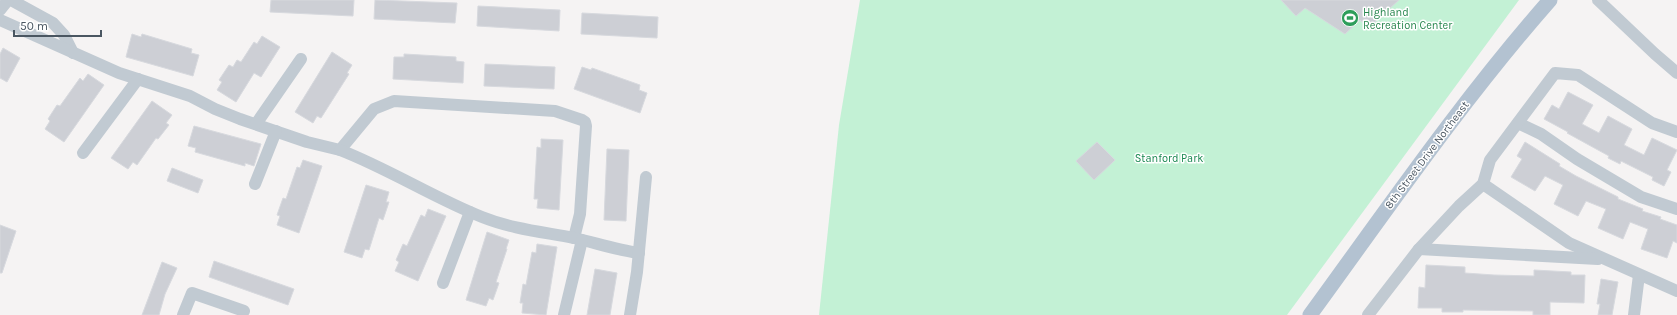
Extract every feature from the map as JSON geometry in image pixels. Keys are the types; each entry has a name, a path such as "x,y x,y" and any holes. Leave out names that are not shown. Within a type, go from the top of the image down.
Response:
{"main road":[{"name":"8th Street Drive Northeast","path":"1310,315 1437,140 1478,87 1550,0"}],"street":[{"path":"0,10 9,0 53,23 64,35 73,53"},
{"path":"1598,0 1677,73"},
{"path":"0,20 119,73 190,96 215,109 307,142 340,150 470,212 508,226 578,239 639,253"},
{"path":"256,124 301,59"},
{"path":"1373,313 1419,248 1459,206 1483,184 1490,160 1556,73 1578,75 1652,123 1677,132"},
{"path":"83,153 138,79"},
{"path":"340,150 374,109 394,101 548,110 585,122 586,126 578,239 564,315"},
{"path":"1518,123 1541,134 1577,160 1641,197 1677,209"},
{"path":"255,184 276,131"},
{"path":"630,315 639,253 646,177"},
{"path":"1483,184 1569,243 1677,291"},
{"path":"444,284 470,212"},
{"path":"1419,248 1605,259"},
{"path":"1634,315 1639,275"},
{"path":"183,315 192,293 244,311"}],"green space":[{"name":"Stanford Park","path":"860,0 1519,0 1287,315 819,315 839,125"}],"building":[{"path":"271,0 354,0 353,16 270,12"},
{"path":"375,0 457,3 455,23 374,19"},
{"name":"Highland Recreation Center","path":"1281,0 1399,0 1368,28 1360,20 1345,34 1305,8 1296,16"},
{"path":"478,6 560,10 559,31 477,26"},
{"path":"582,13 658,17 657,38 581,34"},
{"path":"132,34 141,37 142,34 192,49 191,53 199,55 193,76 126,57"},
{"path":"262,36 280,47 261,77 254,73 236,102 217,90 222,82 219,80 229,65 233,67 237,60 241,62 254,42 257,44"},
{"path":"3,48 20,58 7,82 0,78 0,54"},
{"path":"332,52 352,65 347,73 349,74 321,118 317,116 313,123 295,112"},
{"path":"404,54 456,57 456,61 464,62 463,83 393,79 394,57 404,57"},
{"path":"485,64 555,67 554,89 484,86"},
{"path":"582,67 591,70 592,68 640,85 639,90 647,93 640,113 574,89"},
{"path":"88,74 104,85 64,142 45,129 50,121 48,119 57,105 60,106 80,78 83,81"},
{"path":"1568,92 1593,105 1582,124 1599,133 1608,116 1632,129 1624,145 1644,155 1652,138 1677,150 1667,170 1671,172 1664,186 1652,180 1653,177 1621,161 1620,164 1608,158 1609,156 1544,119 1552,105 1559,109"},
{"path":"152,101 172,115 166,123 169,125 158,139 156,138 137,165 133,162 128,169 111,158"},
{"path":"194,126 261,144 254,166 245,163 245,166 195,152 196,148 188,146"},
{"path":"541,139 563,140 559,210 537,208 538,199 534,199 537,147 541,148"},
{"path":"1097,142 1115,160 1094,180 1076,161"},
{"path":"1525,142 1560,164 1559,166 1618,197 1618,199 1643,209 1642,211 1661,217 1660,219 1677,225 1677,243 1673,241 1667,258 1641,249 1648,229 1630,222 1623,239 1598,228 1606,209 1586,201 1578,216 1554,204 1563,185 1545,176 1535,191 1511,177 1522,159 1517,156"},
{"path":"607,149 629,150 626,221 604,220"},
{"path":"303,160 322,166 299,233 277,225 280,216 277,215 283,198 286,199 297,167 300,168"},
{"path":"172,168 203,180 198,193 167,181"},
{"path":"366,185 389,192 386,202 389,202 383,220 379,218 369,250 365,249 362,258 344,252"},
{"path":"428,209 446,216 418,281 395,271 399,262 396,260 403,244 407,246 421,215 425,217"},
{"path":"0,225 16,231 2,273 0,273"},
{"path":"487,232 509,240 496,282 499,283 493,300 489,298 486,306 466,300"},
{"path":"537,244 557,247 546,315 522,313 523,303 520,303 523,284 526,285 532,252 536,253"},
{"path":"214,261 294,289 288,305 209,277"},
{"path":"162,262 177,268 165,294 159,315 142,315"},
{"path":"1426,265 1465,267 1465,273 1494,275 1534,276 1534,270 1571,272 1571,275 1585,275 1584,303 1550,302 1550,315 1533,315 1533,311 1463,310 1463,312 1442,312 1442,308 1418,308 1419,287 1425,288"},
{"path":"595,269 617,273 610,315 587,315"},
{"path":"1601,279 1618,282 1612,315 1598,315 1600,304 1597,304"}],"place":[{"name":"Highland Recreation Center","path":"1350,18"}]}
